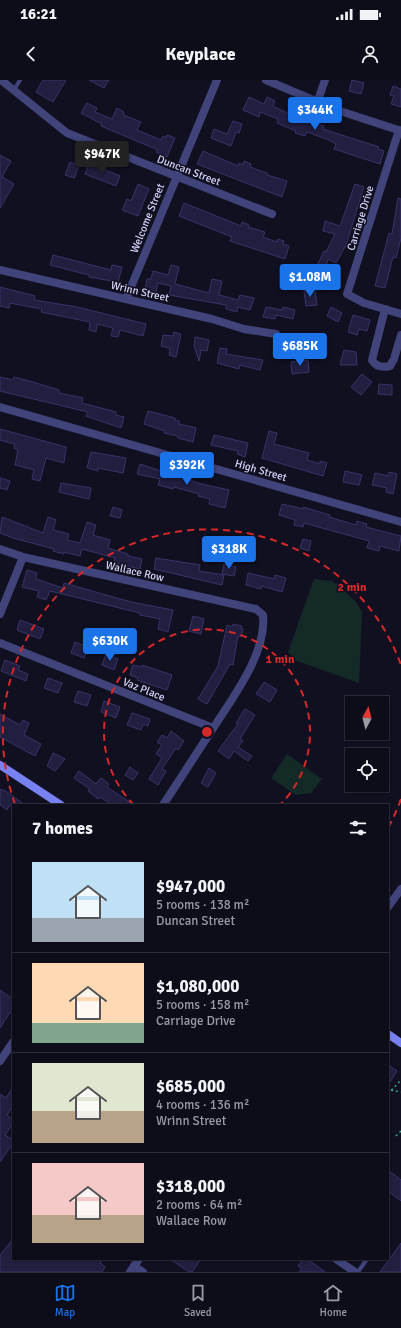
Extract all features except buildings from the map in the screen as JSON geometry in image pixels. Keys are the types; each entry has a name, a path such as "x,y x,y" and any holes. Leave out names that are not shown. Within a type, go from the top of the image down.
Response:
{"main road":[{"path":"0,765 59,804"},
{"path":"389,1035 401,1043"}],"street":[{"name":"Duncan Street","path":"0,80 67,133 272,214"},
{"name":"Welcome Street","path":"126,299 217,80"},
{"path":"266,80 317,103 400,131"},
{"path":"317,103 325,80"},
{"name":"Carriage Drive","path":"400,131 347,294 364,303 401,314"},
{"name":"Wrinn Street","path":"0,270 126,299 244,329 276,334"},
{"path":"385,309 372,360 375,365 384,368 390,366 394,359 401,335"},
{"name":"High Street","path":"0,407 401,522"},
{"name":"Wallace Row","path":"0,549 23,557 256,609 263,615 264,623 256,654 245,677 213,728"},
{"path":"0,614 23,557"},
{"name":"Vaz Place","path":"0,643 213,728"},
{"path":"164,804 213,728"},
{"path":"389,906 401,889"},
{"path":"0,1061 12,1043"},
{"path":"338,1260 356,1272"},
{"path":"134,1266 143,1272"}],"lane":[{"path":"14,91 20,80"},
{"path":"356,1272 366,1260"}],"path":[{"path":"389,1093 401,1080"},
{"path":"391,1090 401,1092"},
{"path":"396,1136 401,1131"}],"green space":[{"path":"314,579 331,581 337,584 356,602 362,612 359,683 294,660 288,652"},
{"path":"287,754 322,779 311,793 296,795 271,778"}]}
